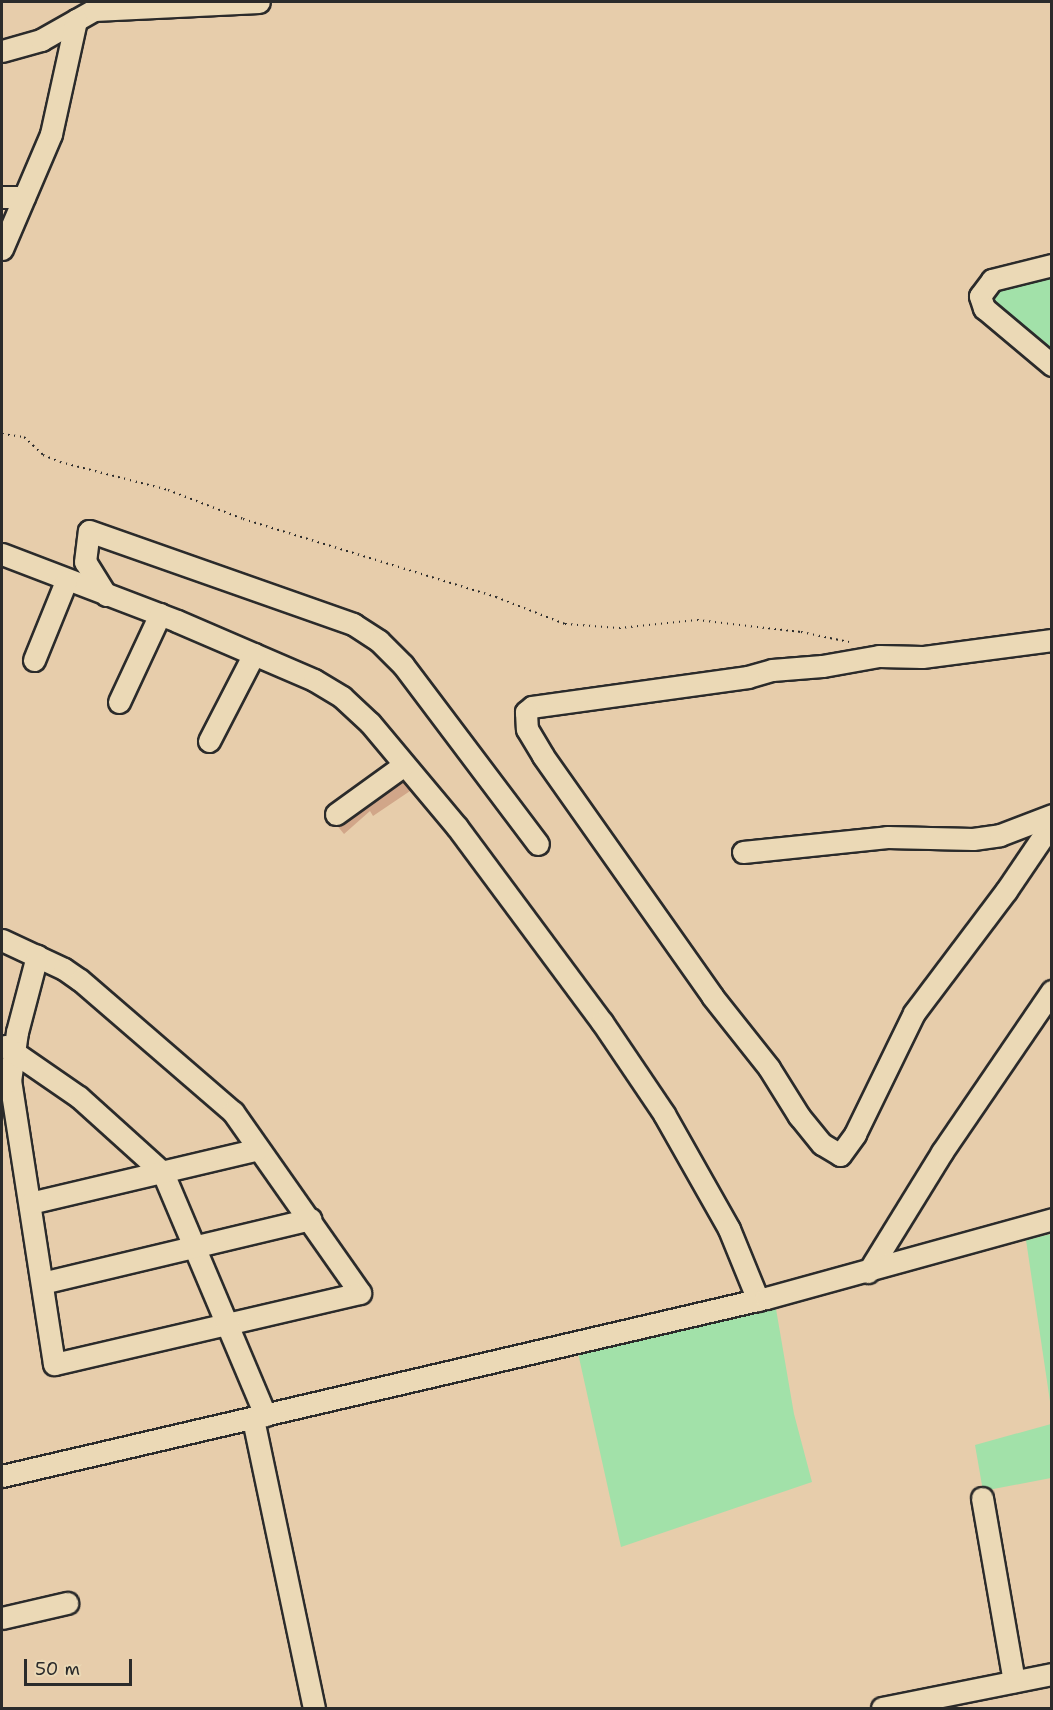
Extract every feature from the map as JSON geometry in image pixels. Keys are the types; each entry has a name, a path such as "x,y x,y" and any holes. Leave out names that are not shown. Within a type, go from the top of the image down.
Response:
{"street":[{"path":"2,51 41,40 98,6 259,2"},
{"path":"2,249 54,123 76,20"},
{"path":"2,197 24,197"},
{"path":"1052,266 992,280 980,296 984,308 1052,365"},
{"path":"106,595 85,562 89,531 353,624 379,641 403,665 538,844"},
{"path":"2,554 160,614 314,680 342,697 457,827 603,1022 663,1114 729,1229 758,1299"},
{"path":"34,660 66,580"},
{"path":"119,702 160,614"},
{"path":"1052,640 922,657 879,656 577,700 526,712 527,729 543,756 799,1116 834,1153 840,1155 855,1134 914,1013 1006,891 1052,823"},
{"path":"209,741 254,654"},
{"path":"336,814 404,765"},
{"path":"743,852 887,837 973,839 1000,835 1052,815"},
{"path":"2,940 37,956 80,980 233,1112 360,1293 54,1364 10,1081 8,1047 24,1004 37,956"},
{"path":"868,1272 942,1152 1052,991"},
{"path":"24,1004 29,1034 46,1072"},
{"path":"8,1047 46,1072 163,1173 227,1323 259,1417 314,1708"},
{"path":"30,1203 258,1149"},
{"path":"42,1283 310,1219"},
{"path":"2,1476 758,1299 868,1272 1052,1219"},
{"path":"982,1498 1014,1681"},
{"path":"2,1618 67,1603"},
{"path":"882,1708 1052,1674"}],"path":[{"path":"2,434 24,437 43,455 60,462 168,490 243,519 496,597 565,624 620,628 697,620 774,628 838,639 879,656"}],"green space":[{"path":"1051,274 1051,358 995,305 992,294 994,287"},
{"path":"1052,1234 1051,1408 1026,1240"},
{"path":"775,1303 794,1414 812,1482 621,1547 578,1353"},
{"path":"1051,1424 1051,1478 983,1491 975,1445"}],"building":[{"path":"403,774 413,789 373,816 370,811 344,834 335,823"}]}
